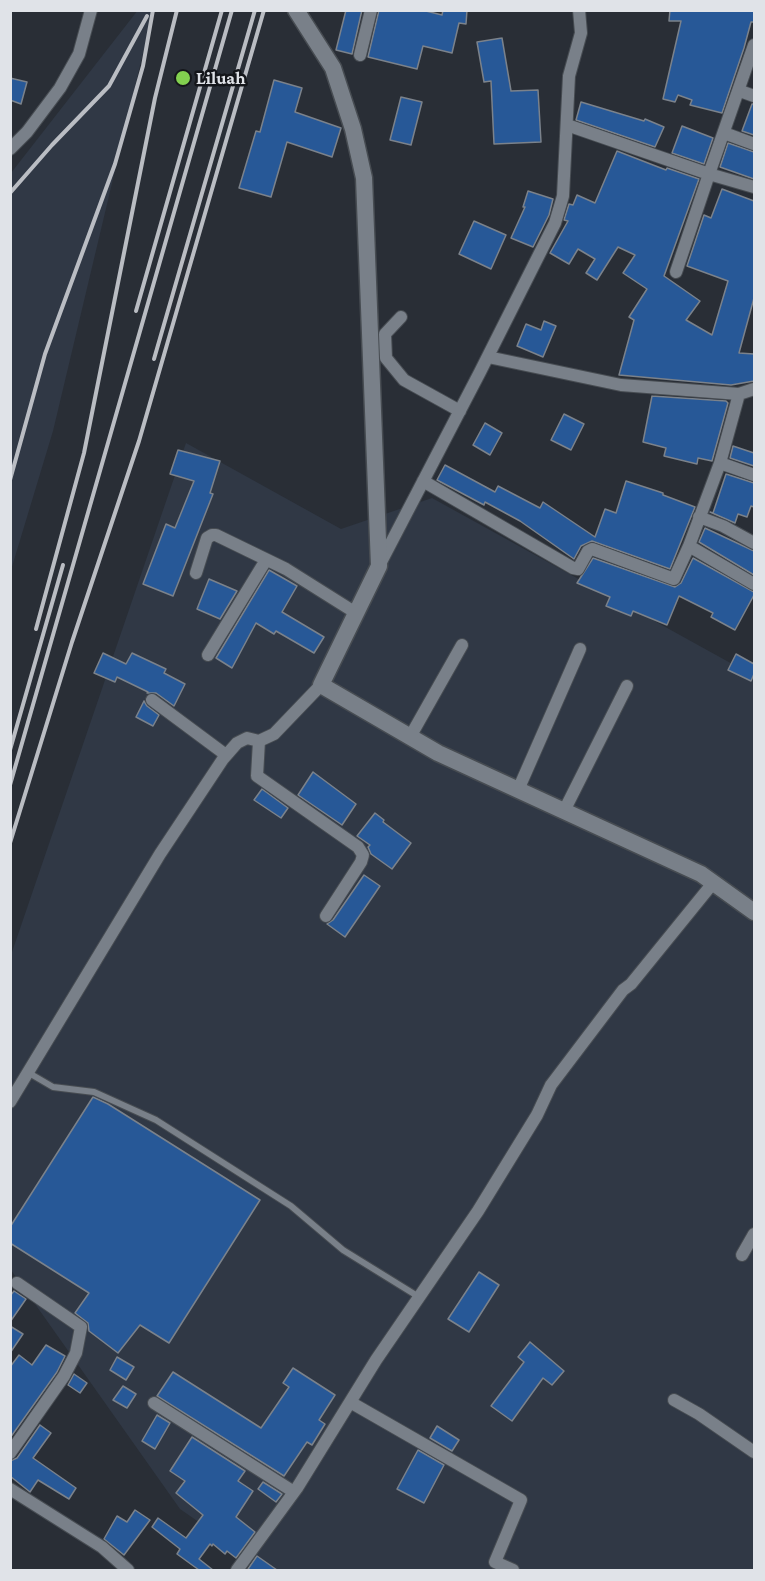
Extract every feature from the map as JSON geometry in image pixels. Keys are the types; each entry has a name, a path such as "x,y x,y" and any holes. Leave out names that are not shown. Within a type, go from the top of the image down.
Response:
{"street":[{"path":"10,149 27,132 65,80 80,54 91,10"},
{"path":"296,10 333,68 353,129 364,178 379,566"},
{"path":"360,55 371,10"},
{"path":"10,1102 160,854 226,755 237,743 247,738 259,741 274,734 321,685 379,566 555,223 563,196 569,76 581,33 579,10"},
{"path":"676,272 754,50"},
{"path":"740,91 754,96"},
{"path":"567,125 754,188"},
{"path":"724,133 754,144"},
{"path":"401,317 385,334 386,358 404,380 460,411"},
{"path":"488,357 621,385 739,394 754,389"},
{"path":"423,481 573,568 578,569 588,551 592,549 674,579 720,464 739,394"},
{"path":"720,464 754,475"},
{"path":"699,517 723,526 754,543"},
{"path":"196,573 207,538 212,535 286,569 356,613"},
{"path":"689,546 754,585"},
{"path":"208,654 266,560"},
{"path":"410,737 462,645"},
{"path":"518,790 580,649"},
{"path":"321,685 438,753 701,874 754,912"},
{"path":"564,811 627,686"},
{"path":"152,700 226,755"},
{"path":"259,741 257,776 360,849 363,855 361,862 326,916"},
{"path":"237,1570 294,1492 350,1402 478,1211 537,1115 551,1085 623,990 631,984 713,883"},
{"path":"742,1255 754,1234"},
{"path":"10,1453 64,1376 76,1353 81,1327 17,1283"},
{"path":"674,1400 699,1414 754,1452"},
{"path":"350,1402 521,1500 495,1562 513,1570"},
{"path":"154,1403 294,1492"},
{"path":"10,1489 102,1547 128,1570"}],"lane":[{"path":"29,1072 53,1087 94,1092 156,1120 291,1206 343,1250 419,1297"}],"shaded area":[{"path":"138,10 153,11 53,431 11,570 11,173"},
{"path":"186,443 341,529 432,498 754,676 754,1570 268,1570 180,1509 11,1270 11,955"}],"building":[{"path":"346,10 362,10 352,54 336,50"},
{"path":"379,10 422,10 442,15 443,10 467,10 466,24 459,23 452,53 423,46 417,69 368,57"},
{"path":"670,10 754,10 754,22 751,22 722,113 690,105 692,100 678,95 675,102 663,99 681,21 669,21"},
{"path":"502,38 511,91 538,90 541,142 494,144 491,81 484,82 477,42"},
{"path":"10,78 27,82 21,104 10,100"},
{"path":"274,80 302,88 295,112 341,128 332,157 287,142 271,197 239,188 256,131 260,132"},
{"path":"401,97 422,102 411,145 390,140"},
{"path":"581,102 644,121 645,119 664,127 655,147 576,120"},
{"path":"752,104 754,104 754,135 742,131"},
{"path":"682,126 713,138 704,164 672,153"},
{"path":"728,143 754,152 754,179 720,167"},
{"path":"617,151 666,170 667,168 699,179 664,276 700,301 686,320 712,335 728,281 687,266 704,215 711,218 722,189 754,201 754,298 739,353 754,354 754,381 731,385 619,375 634,320 629,317 647,289 623,273 635,255 618,247 597,280 586,273 595,259 578,249 569,264 550,253 568,221 564,220 569,204 573,205 577,195 595,203"},
{"path":"528,191 553,199 549,215 533,247 511,238 525,207 523,207"},
{"path":"474,221 506,235 491,269 459,254"},
{"path":"544,321 556,326 543,357 517,346 526,324 541,330"},
{"path":"652,396 726,401 728,403 712,461 698,458 697,464 664,456 666,448 643,442"},
{"path":"564,414 584,424 571,450 551,440"},
{"path":"485,423 502,433 490,455 473,445"},
{"path":"733,446 754,453 754,466 730,458"},
{"path":"178,450 220,461 210,493 213,494 173,596 143,584 166,524 175,528 194,481 170,474"},
{"path":"445,465 495,492 498,486 540,508 543,502 595,537 605,509 616,513 626,481 663,493 663,495 695,507 670,569 592,541 581,546 574,559 520,521 437,480"},
{"path":"726,474 754,483 754,507 751,506 747,517 738,514 735,523 710,512 713,513"},
{"path":"705,528 754,551 754,575 699,542"},
{"path":"593,558 675,587 681,583 693,558 754,592 754,595 735,630 711,617 713,613 679,596 667,625 633,611 631,616 606,606 610,597 577,583"},
{"path":"269,570 297,586 282,612 324,637 314,653 276,631 274,634 256,623 232,668 216,658"},
{"path":"209,579 237,591 220,619 197,609"},
{"path":"103,653 126,664 132,653 166,669 164,673 185,684 174,706 156,693 147,693 117,677 115,682 94,673"},
{"path":"736,654 754,664 751,681 728,670"},
{"path":"144,701 159,715 153,726 136,717"},
{"path":"313,772 356,804 342,825 298,795"},
{"path":"262,789 288,808 281,818 254,800"},
{"path":"375,813 411,843 392,869 371,854 368,847 370,845 357,836"},
{"path":"364,875 380,886 345,937 327,924 333,920"},
{"path":"93,1097 108,1104 260,1200 169,1343 140,1325 118,1353 89,1331 88,1323 75,1313 89,1293 10,1243 10,1227"},
{"path":"479,1272 499,1285 469,1332 448,1319"},
{"path":"14,1291 26,1299 10,1322 10,1296"},
{"path":"10,1326 23,1334 10,1353"},
{"path":"530,1342 564,1371 552,1385 543,1378 512,1421 491,1406 524,1362 518,1357"},
{"path":"46,1345 65,1356 57,1372 10,1438 10,1367 19,1355 32,1365"},
{"path":"117,1357 134,1367 126,1380 110,1370"},
{"path":"293,1368 335,1395 319,1420 325,1424 312,1445 307,1442 284,1476 157,1396 173,1372 261,1428 289,1387 283,1383"},
{"path":"74,1374 87,1383 80,1393 68,1385"},
{"path":"123,1386 136,1394 127,1408 113,1400"},
{"path":"157,1415 170,1423 155,1449 142,1441"},
{"path":"40,1425 51,1433 33,1458 76,1488 69,1499 38,1480 30,1492 10,1476 10,1461 17,1458"},
{"path":"437,1426 459,1440 452,1451 430,1438"},
{"path":"192,1437 245,1471 238,1481 253,1491 236,1517 255,1532 236,1558 227,1551 225,1554 210,1544 199,1559 213,1570 199,1570 177,1554 180,1549 152,1527 158,1518 186,1538 203,1515 176,1493 185,1481 170,1471"},
{"path":"418,1450 444,1465 424,1503 397,1489"},
{"path":"263,1482 282,1494 276,1502 258,1489"},
{"path":"135,1510 150,1520 124,1555 104,1539 117,1516 127,1522"},
{"path":"257,1556 277,1570 248,1569"}],"railway":[{"path":"10,480 45,354 115,164 143,66 153,10"},
{"path":"36,629 84,453 155,98 177,10"},
{"path":"136,311 222,10"},
{"path":"10,785 232,10"},
{"path":"154,359 255,10"},
{"path":"10,843 72,642 139,441 264,10"},
{"path":"10,193 109,86 147,16"},
{"path":"10,750 63,565"}],"place":[{"name":"Liluah","path":"183,78"}]}
